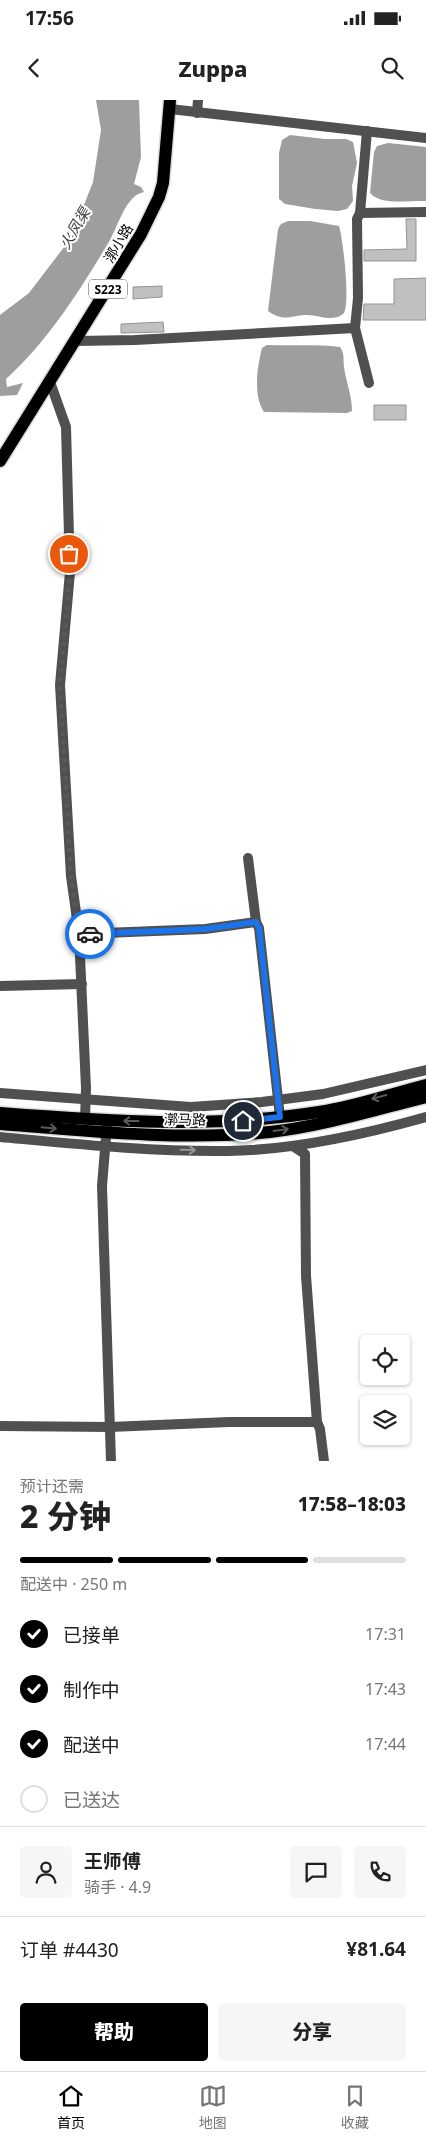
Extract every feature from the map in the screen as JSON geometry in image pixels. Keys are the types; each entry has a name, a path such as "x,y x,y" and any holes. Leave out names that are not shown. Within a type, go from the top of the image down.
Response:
{"main road":[{"name":"漷小路","path":"0,462 141,234 159,197 166,165 170,105"},
{"name":"漷马路","path":"0,1112 85,1119 107,1127 207,1122 321,1112 426,1085"},
{"name":"漷马路","path":"0,1124 107,1127 210,1135 269,1132 324,1124 426,1097"}],"street":[{"path":"197,113 198,100"},
{"path":"170,105 197,113 426,138"},
{"path":"367,131 360,213 357,219 358,298 355,328 369,383"},
{"path":"360,213 426,212"},
{"path":"76,341 135,340 355,328"},
{"path":"50,382 66,426 70,572 60,685 71,876 79,934 82,984 85,1119"},
{"path":"248,858 256,922 259,928 280,1117"},
{"path":"79,934 205,929 256,922"},
{"path":"0,986 82,984"},
{"path":"0,1093 190,1107 278,1100 323,1094 426,1070"},
{"path":"0,1137 105,1147 229,1151 293,1146 398,1125 426,1117"},
{"path":"107,1127 102,1186 111,1461"},
{"path":"293,1146 305,1154 306,1276 317,1422 320,1429 324,1461"},
{"path":"0,1426 110,1427 229,1422 317,1422"}],"shaded area":[{"path":"96,100 139,100 141,157 134,184 141,187 144,192 138,194 127,205 110,240 63,314 22,364 6,379 7,387 23,383 17,395 0,396 0,315 29,293 71,238 93,182 101,130"},
{"path":"290,135 346,139 353,142 357,163 352,186 353,201 347,209 338,211 315,209 285,204 279,199 279,153 282,140"},
{"path":"388,143 426,147 426,201 396,202 381,200 370,193 374,152 377,146"},
{"path":"288,221 310,221 339,226 344,257 346,299 343,314 338,317 329,318 305,315 283,317 268,311 278,229 281,224"},
{"path":"267,345 340,347 343,354 352,411 347,413 264,412 258,398 257,381 262,348"}],"building":[{"path":"406,219 416,219 416,261 364,261 364,250 407,249"},
{"path":"426,278 426,320 363,320 364,304 394,304 394,279"},
{"path":"162,286 162,297 133,299 133,287"},
{"path":"163,322 164,332 121,333 121,324"},
{"path":"374,405 406,405 406,420 374,420"}],"way so far":[{"path":"69,554 70,572 66,591 60,685 71,876 79,934 90,934"}],"route":[{"path":"90,934 205,929 256,922 259,928 280,1117 243,1121"}],"water label":[{"name":"火凤渠","path":"74,228"}]}
